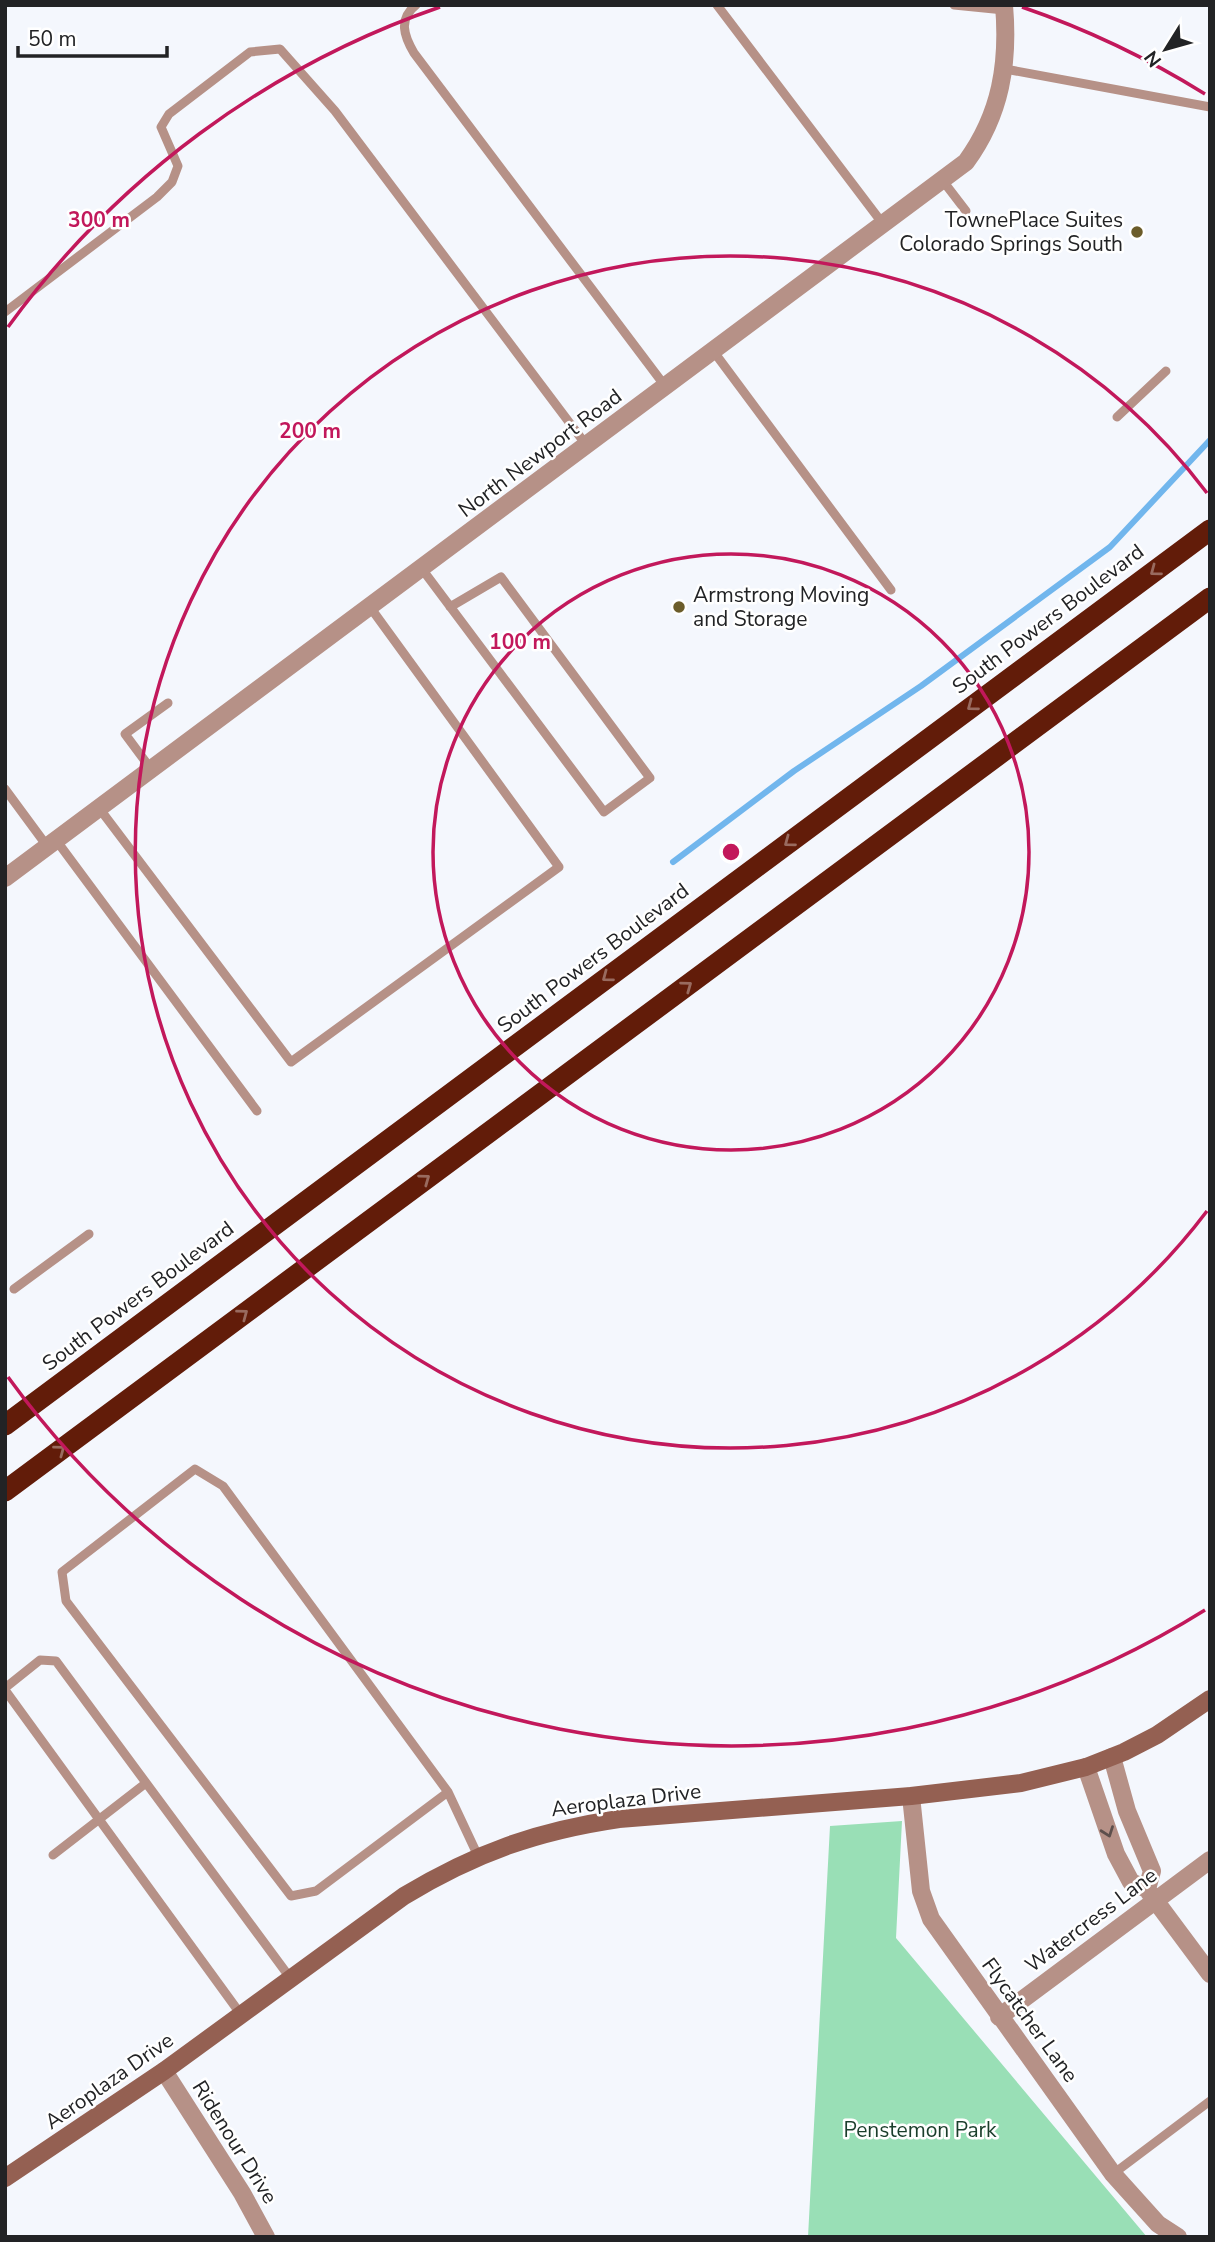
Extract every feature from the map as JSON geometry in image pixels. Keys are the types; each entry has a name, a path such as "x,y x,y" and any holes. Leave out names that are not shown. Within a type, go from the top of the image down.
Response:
{"highway":[{"name":"South Powers Boulevard","path":"5,1425 1210,530"},
{"path":"5,1491 1210,598"}],"street":[{"name":"North Newport Road","path":"5,878 884,226 966,162 990,124 1005,69 1004,8"},
{"name":"Aeroplaza Drive","path":"5,2178 242,2016 404,1896 478,1856 530,1836 619,1819 911,1796 1021,1783 1086,1767 1112,1757 1157,1735 1210,1699"},
{"path":"1112,1757 1127,1811 1152,1871 1151,1895"},
{"path":"1086,1767 1116,1854 1131,1882 1151,1895 1210,1974"},
{"name":"Flycatcher Lane","path":"911,1796 924,1903 931,1919 1113,2174 1158,2224 1178,2237"},
{"name":"Watercress Lane","path":"999,2017 1151,1895 1210,1860"},
{"name":"Ridenour Drive","path":"164,2071 242,2193 266,2237"}],"lane":[{"path":"416,5 408,11 403,25 405,37 414,53 666,388"},
{"path":"717,5 884,226"},
{"path":"954,5 1004,8"},
{"path":"5,312 172,183 178,166 161,127 169,114 250,52 280,49 335,111 587,446"},
{"path":"1005,69 1210,107"},
{"path":"943,181 966,211"},
{"path":"713,352 891,590"},
{"path":"1117,417 1166,371"},
{"path":"422,569 450,607 604,812 650,778 500,577 450,607"},
{"path":"99,808 291,1062 559,867 370,607"},
{"path":"151,769 125,734 168,703"},
{"path":"5,789 52,843 257,1111"},
{"path":"14,1289 89,1234"},
{"path":"448,1792 316,1891 292,1896 66,1601 62,1572 195,1469 223,1486 448,1792 478,1856"},
{"path":"242,2016 5,1689 40,1660 56,1661 292,1980"},
{"path":"53,1854 146,1783"},
{"path":"1113,2174 1210,2101"}],"green space":[{"name":"Penstemon Park","path":"902,1821 896,1938 1147,2237 808,2237 830,1826"}],"waterway":[{"path":"673,862 794,771 921,686 1110,547 1210,440"}],"place":[{"name":"TownePlace Suites Colorado Springs South","path":"1137,232"},
{"name":"Armstrong Moving and Storage","path":"679,607"}]}
